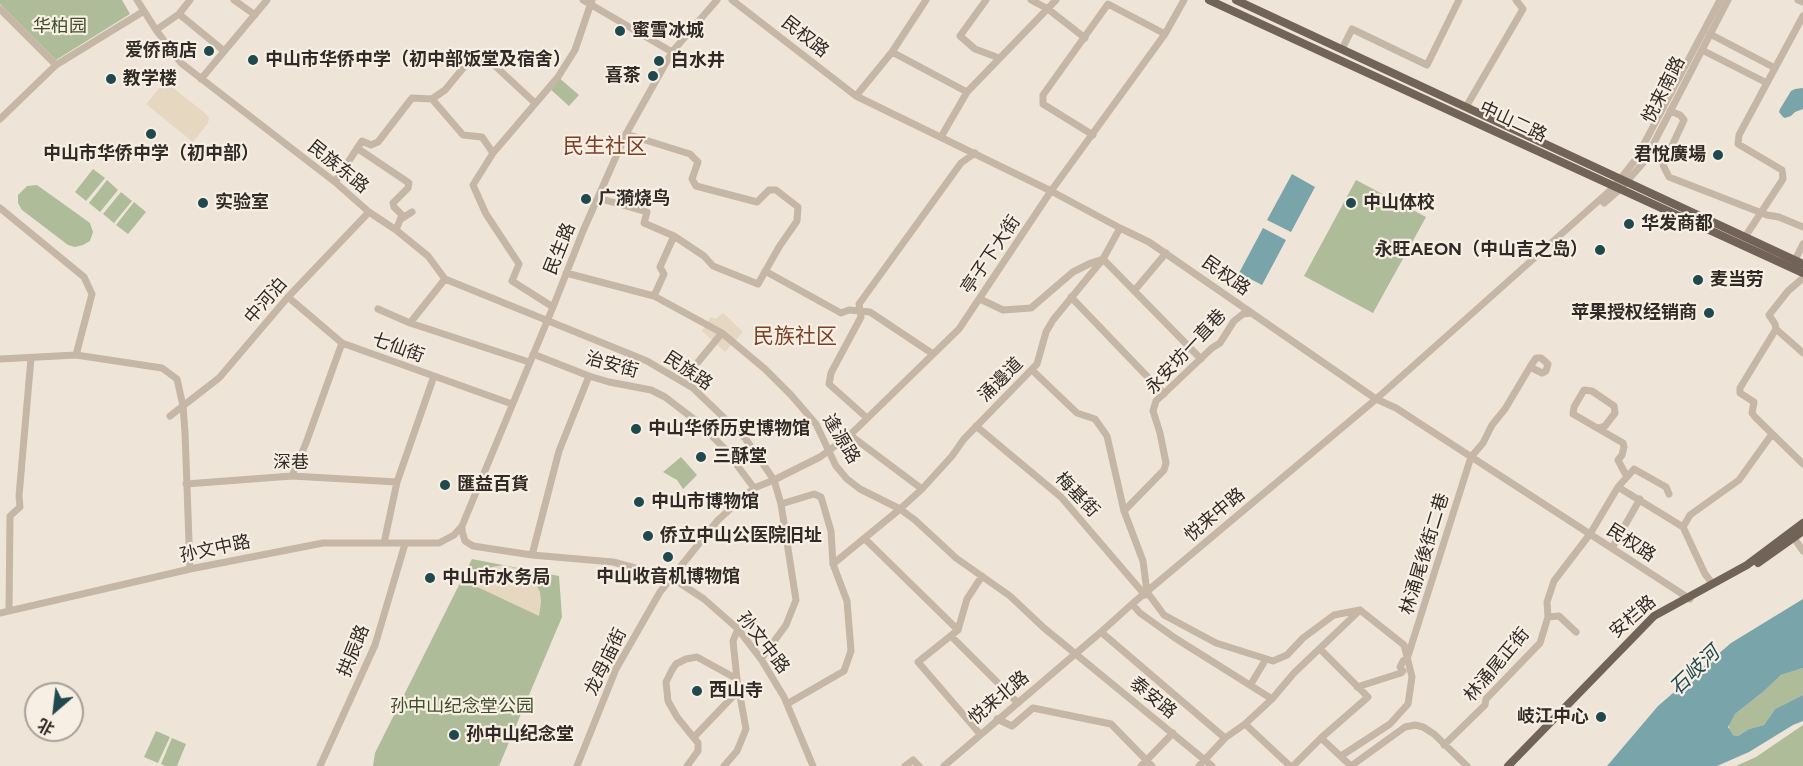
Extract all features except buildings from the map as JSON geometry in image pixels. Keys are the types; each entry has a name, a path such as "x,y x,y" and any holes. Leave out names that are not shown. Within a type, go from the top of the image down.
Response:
{"main road":[{"name":"中山二路","path":"1209,0 1803,273"},
{"name":"中山二路","path":"1236,0 1799,262"},
{"name":"安栏路","path":"1514,766 1657,619 1712,583 1747,565 1803,523"},
{"name":"安栏路","path":"1508,766 1654,616 1750,568 1803,531"}],"street":[{"name":"民族东路","path":"137,0 181,63 428,256 445,279"},
{"path":"156,30 179,14 190,0"},
{"path":"234,0 255,15"},
{"path":"201,79 267,0"},
{"path":"583,0 591,2 672,52"},
{"name":"民生路","path":"462,526 626,134 672,52 717,0"},
{"name":"民权路","path":"732,0 856,96 975,153 1149,242 1376,400 1396,408 1688,598"},
{"path":"856,96 892,52 926,0"},
{"path":"986,0 960,36 975,49 999,58"},
{"path":"1031,0 1048,9 1085,38"},
{"path":"941,137 967,92 1056,0"},
{"name":"亭子下大街","path":"754,488 830,450 850,435 959,329 1051,191 1165,34 1184,0"},
{"path":"1342,49 1352,29 1427,65 1459,0"},
{"path":"1466,107 1523,9 1516,0"},
{"name":"悦来南路","path":"1624,180 1720,0"},
{"name":"悦来南路","path":"1617,188 1644,162 1728,0"},
{"path":"1798,0 1803,2"},
{"path":"553,307 512,281 519,264 486,214 474,184 493,153 558,77 575,50 591,2"},
{"path":"1093,135 1043,104 1042,95 1108,4 1165,34"},
{"path":"0,9 56,65"},
{"path":"0,119 56,65 144,12"},
{"path":"179,14 224,51"},
{"path":"1745,237 1783,179 1782,170 1738,144 1739,135 1803,16"},
{"path":"1710,34 1775,68"},
{"path":"1702,50 1767,84"},
{"path":"892,52 967,92"},
{"path":"335,183 362,141 371,144 378,142 412,98 432,99 444,90 474,55 493,64 535,103"},
{"path":"432,99 463,135 482,137 493,153"},
{"path":"1670,111 1680,115 1684,120 1663,165 1669,177 1803,227"},
{"path":"598,198 647,212 644,224 674,236 704,256 713,266 758,284 797,221 798,207 776,190 769,190 757,202 696,186 692,179 698,162 690,154 626,134"},
{"path":"357,148 409,183 408,189 393,203 402,215 396,230"},
{"path":"867,418 829,384 831,373 861,317 859,304 961,163 975,153"},
{"name":"悦来中路","path":"1075,653 1376,400 1617,188"},
{"path":"0,208 84,277 92,294 76,355"},
{"name":"中河泊","path":"170,416 219,378 288,297 369,212"},
{"path":"401,219 411,212"},
{"name":"涌邊道","path":"833,564 922,489 976,426 1032,370 1037,364 1046,332 1053,320 1103,259 1120,228"},
{"path":"654,296 664,274 660,267 674,236"},
{"path":"1799,262 1803,244"},
{"path":"1134,291 1166,253"},
{"path":"980,298 1003,310 1031,308 1072,272 1103,259 1201,358"},
{"path":"765,271 841,313 849,310 870,312 933,354"},
{"name":"逢源路","path":"566,273 654,296 722,333 765,369 816,424 836,466 847,479 915,520 956,558 1010,596 1075,653"},
{"path":"1803,278 1788,291 1769,315 1776,329 1803,353"},
{"path":"410,322 445,279 547,321"},
{"name":"七仙街","path":"288,297 342,343 512,404"},
{"path":"1071,297 1164,394"},
{"path":"378,309 530,362"},
{"name":"永安坊一直巷","path":"1125,511 1164,470 1166,463 1153,411 1156,401 1220,343 1234,321 1243,314 1252,313"},
{"name":"民族路","path":"547,321 647,361 693,388 746,438 774,480 781,504 796,600 786,625 761,659"},
{"path":"1776,329 1740,388 1740,393 1754,402 1752,413 1755,417 1803,464"},
{"path":"698,362 722,333"},
{"path":"292,476 342,343"},
{"name":"治安街","path":"533,354 589,376 651,390 665,397 699,423 725,449 754,488"},
{"path":"0,359 76,355 162,368 177,379 183,406 189,569"},
{"path":"9,611 10,516 20,507 31,358"},
{"name":"林涌尾後街二巷","path":"1407,659 1471,457 1483,443 1492,425 1505,409 1530,367 1536,358 1541,358 1548,364 1546,371 1542,373 1530,367"},
{"path":"1032,370 1077,412 1095,419 1107,436 1125,511 1143,561 1145,594"},
{"path":"384,543 397,482 434,376"},
{"path":"532,555 559,451 589,376"},
{"path":"1598,429 1605,426 1615,413 1614,406 1592,391 1584,390 1574,407 1573,414 1598,429 1623,443 1622,455 1618,460 1627,477 1634,469 1666,487 1669,494"},
{"name":"梅基街","path":"976,426 1061,496 1164,615 1216,643 1266,659"},
{"path":"1683,527 1690,515 1739,480 1772,434"},
{"path":"850,435 922,489"},
{"name":"深巷","path":"186,484 292,476 397,482"},
{"name":"林涌尾正街","path":"1444,745 1485,705 1486,699 1540,643 1548,616 1547,602 1554,582 1590,534 1618,487 1627,477"},
{"path":"1618,487 1683,527 1712,583"},
{"name":"龙母庙街","path":"577,766 616,669 660,592 718,520 754,488"},
{"path":"781,504 814,494 821,497 831,531 833,564 847,601 851,651 844,671 787,704"},
{"path":"1612,548 1640,499"},
{"name":"孙文中路","path":"462,526 465,541 473,546 532,555 613,562 672,578 704,599 738,629 761,659 787,704 813,766"},
{"name":"孙文中路","path":"0,613 189,569 323,543 439,543 454,536 462,526"},
{"path":"1794,538 1803,551"},
{"path":"865,539 958,630"},
{"name":"拱辰路","path":"320,766 375,645 405,544"},
{"path":"980,734 918,662 958,630 967,599 982,576"},
{"path":"1132,603 1140,614 1272,699"},
{"path":"1202,763 1225,738 1245,724 1272,699 1294,674 1360,610"},
{"path":"1251,684 1266,659 1273,661 1287,655 1303,638 1334,615 1360,610 1404,645 1412,677 1408,704 1390,724 1341,756"},
{"path":"1548,616 1559,616 1576,632"},
{"path":"1175,638 1182,624"},
{"path":"724,766 737,751 746,729 733,640 738,629"},
{"path":"1101,632 1225,738"},
{"path":"951,636 1017,702"},
{"path":"1245,724 1292,766 1368,698 1320,649"},
{"name":"悦来北路","path":"944,766 1075,653"},
{"name":"泰安路","path":"1075,653 1173,733 1202,763 1212,766"},
{"path":"687,766 698,751 698,743 677,717 668,701 666,682 676,664 697,657 737,679"},
{"path":"1357,687 1401,673 1403,671 1400,667 1407,659"},
{"path":"694,737 739,690"},
{"path":"997,719 1012,726 1033,708 1110,724 1147,764 1173,733"},
{"path":"1321,738 1351,766 1406,727 1415,725 1424,727 1467,766"},
{"path":"905,766 913,759 919,766"}],"green space":[{"name":"华柏园","path":"0,0 122,0 130,14 56,60 0,4"},
{"path":"558,77 579,95 569,106 549,88"},
{"path":"93,169 105,178 86,201 75,192"},
{"path":"107,180 118,190 100,212 89,203"},
{"path":"1356,180 1426,217 1373,313 1304,276"},
{"path":"37,185 90,223 93,232 90,241 75,247 68,245 22,210 18,203 18,195 27,186"},
{"path":"121,192 132,201 114,223 103,214"},
{"path":"134,202 146,212 128,234 116,225"},
{"path":"681,457 697,475 683,489 677,480 663,472"},
{"name":"孙中山纪念堂公园","path":"472,559 559,576 562,617 499,766 373,766 375,753"},
{"path":"1803,668 1803,695 1775,709 1764,725 1749,729 1738,736 1729,731 1729,723 1735,714 1781,675"},
{"path":"1803,725 1803,766 1736,766 1756,757"},
{"path":"156,731 170,737 158,763 144,757"},
{"path":"172,738 186,744 177,766 165,766 161,764"}],"shaded area":[{"path":"163,84 168,84 209,118 208,123 193,142 146,104"},
{"path":"723,313 743,332 725,352 702,331 711,317 715,319"},
{"path":"504,565 518,569 535,582 540,592 539,616 473,585 487,570"}],"water":[{"path":"1803,88 1803,109 1791,116 1783,117 1779,112 1791,91"},
{"path":"1292,174 1315,187 1291,232 1267,220"},
{"path":"1263,228 1286,240 1262,285 1239,273"},
{"path":"1803,599 1803,668 1781,675 1735,714 1728,727 1733,735 1738,736 1749,729 1764,725 1775,709 1803,695 1803,721 1749,752 1717,766 1607,766 1658,706 1731,643"}],"place":[{"name":"蜜雪冰城","path":"620,31"},
{"name":"爱侨商店","path":"209,51"},
{"name":"中山市华侨中学（初中部饭堂及宿舍）","path":"253,60"},
{"name":"白水井","path":"659,61"},
{"name":"喜茶","path":"653,76"},
{"name":"教学楼","path":"111,79"},
{"name":"中山市华侨中学（初中部）","path":"151,134"},
{"name":"君悅廣場","path":"1718,155"},
{"name":"广漪烧鸟","path":"586,199"},
{"name":"实验室","path":"203,203"},
{"name":"中山体校","path":"1351,203"},
{"name":"华发商都","path":"1629,224"},
{"name":"永旺AEON（中山吉之岛）","path":"1600,250"},
{"name":"麦当劳","path":"1698,280"},
{"name":"苹果授权经销商","path":"1709,313"},
{"name":"中山华侨历史博物馆","path":"636,429"},
{"name":"三酥堂","path":"701,457"},
{"name":"匯益百貨","path":"445,485"},
{"name":"中山市博物馆","path":"639,502"},
{"name":"侨立中山公医院旧址","path":"648,536"},
{"name":"中山收音机博物馆","path":"668,557"},
{"name":"中山市水务局","path":"430,578"},
{"name":"西山寺","path":"697,691"},
{"name":"岐江中心","path":"1601,717"},
{"name":"孙中山纪念堂","path":"454,735"}],"district":[{"name":"民生社区","path":"605,147"},
{"name":"民族社区","path":"795,337"}],"water label":[{"name":"石岐河","path":"1695,671"}]}
